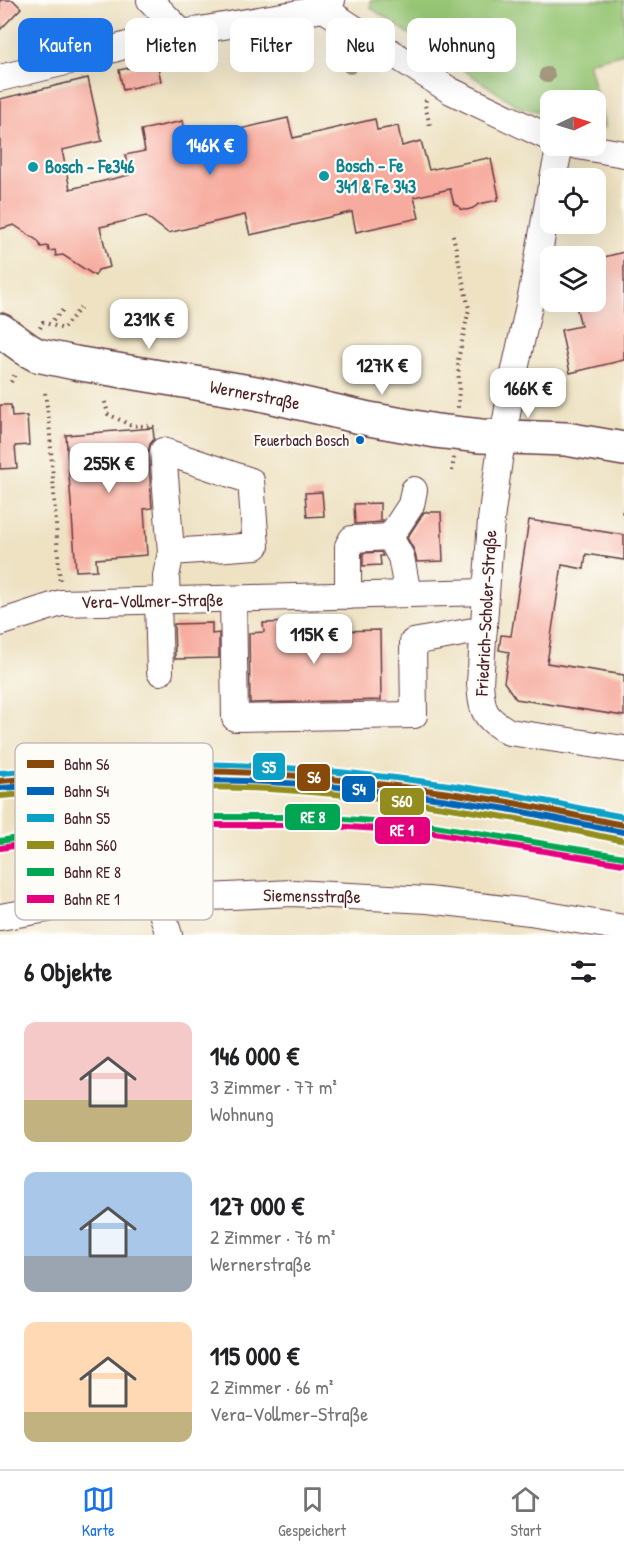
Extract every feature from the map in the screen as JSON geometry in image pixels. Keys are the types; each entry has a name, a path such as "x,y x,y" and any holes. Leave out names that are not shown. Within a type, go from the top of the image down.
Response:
{"main road":[{"name":"Wernerstraße","path":"0,330 27,350 46,358 256,393 369,419 456,434 566,439 624,449"}],"street":[{"path":"150,0 167,18"},
{"path":"218,25 323,3 451,91 540,133"},
{"path":"0,78 125,46"},
{"path":"606,150 624,153"},
{"name":"Friedrich-Scholer-Straße","path":"542,234 514,374 491,520 480,683 482,706 492,722 509,732 624,749"},
{"path":"160,672 162,601 171,552 163,451 250,481 256,546 171,552"},
{"path":"390,537 411,505 414,490"},
{"path":"390,537 401,557 408,594"},
{"path":"348,596 348,546 352,539 390,537"},
{"name":"Vera-Vollmer-Straße","path":"0,623 61,603 486,592"},
{"path":"233,599 235,718 414,715 413,642 484,629"},
{"name":"Siemensstraße","path":"213,897 292,892 405,899 530,912 624,928"},
{"name":"Siemensstraße","path":"0,917 15,914"},
{"path":"164,920 168,935"}],"path":[{"path":"453,235 470,309 458,360 459,386"},
{"path":"53,320 65,308"},
{"path":"45,393 49,420 61,603"},
{"path":"105,402 108,414 130,425 155,427 161,433 163,451"}],"green space":[{"path":"371,0 624,0 624,53 588,62 595,90 540,90 540,112 519,107 467,72 516,72 516,18 407,18 407,32 395,24 395,18 386,18 371,8"}],"building":[{"path":"0,0 13,0 21,8 0,30"},
{"path":"119,70 159,72 161,81 123,90"},
{"path":"88,78 102,141 62,150 70,189 129,175 125,155 145,151 141,130 183,121 187,141 288,118 293,138 375,119 377,130 398,126 402,146 421,141 429,170 491,159 499,197 498,200 479,204 467,210 460,209 454,204 450,189 414,197 419,218 356,232 352,212 250,235 245,215 168,233 146,216 100,227 110,267 98,270 95,276 63,255 56,256 55,250 49,251 48,246 41,247 38,241 14,225 0,229 0,99"},
{"path":"624,252 624,360 570,373 561,330 581,326 578,312 606,312 606,256"},
{"path":"0,405 11,405 12,417 27,416 29,445 15,446 17,468 0,469"},
{"path":"153,428 154,439 148,452 152,508 144,509 147,555 96,559 97,570 76,571 66,435"},
{"path":"322,492 324,516 307,517 305,493"},
{"path":"380,503 382,522 355,524 354,504"},
{"path":"424,512 441,512 443,561 417,562 414,550 407,538"},
{"path":"529,520 624,535 624,560 586,554 584,569 562,565 547,663 624,675 624,716 516,699 504,682 509,652 499,650 501,635 511,636"},
{"path":"381,552 383,556 380,556 381,565 363,566 363,553"},
{"path":"295,622 295,632 380,630 381,700 250,703 249,633 264,632 263,623"},
{"path":"212,623 212,634 219,633 219,658 175,659 174,624"}],"rail line":[{"name":"S5","path":"213,765 302,769 479,789 624,817"},
{"name":"S6","path":"213,771 361,782 449,793 624,825"},
{"name":"S5","path":"0,773 15,772"},
{"name":"S6","path":"0,781 15,780"},
{"name":"S4","path":"213,781 298,784 388,792 477,804 623,832"},
{"name":"S4","path":"1,788 15,787"},
{"name":"S60","path":"213,788 299,791 446,807 520,819 621,840"},
{"name":"S60","path":"1,796 15,795"}],"transit line":[{"path":"213,817 316,817 429,825 624,857"},
{"path":"213,825 316,825 428,832 623,864"},
{"path":"0,841 15,838"},
{"path":"1,848 15,846"}],"place":[{"name":"Bosch - Fe346","path":"33,167"},
{"name":"Bosch - Fe 341 & Fe 343","path":"324,176"},
{"name":"Feuerbach Bosch","path":"360,440"}]}
